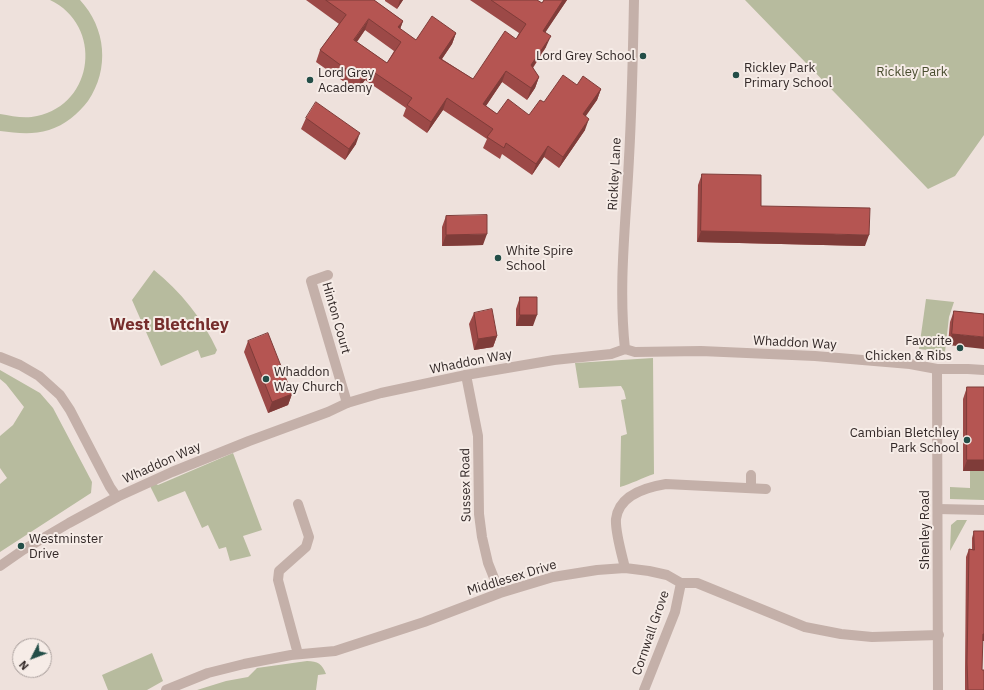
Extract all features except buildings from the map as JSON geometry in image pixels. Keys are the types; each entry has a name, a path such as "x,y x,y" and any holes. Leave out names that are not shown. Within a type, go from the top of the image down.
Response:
{"street":[{"name":"Rickley Lane","path":"625,350 622,270 629,158 634,0"},
{"name":"Hinton Court","path":"328,275 311,281 347,403"},
{"name":"Whaddon Way","path":"0,566 23,550 69,523 117,497 172,472 328,412 347,403 381,393 466,374 554,360 611,354 625,350 635,352 701,351 815,356 910,364 937,369 984,370"},
{"path":"0,357 20,365 39,376 60,395 70,410 117,497"},
{"name":"Shenley Road","path":"937,369 938,690"},
{"name":"Sussex Road","path":"466,374 478,436 479,514 482,537 488,563 500,593"},
{"path":"750,488 751,475"},
{"path":"625,568 616,527 616,518 626,501 634,494 648,488 666,484 766,489"},
{"path":"298,504 309,536 306,547 279,571 278,580 298,654"},
{"path":"938,509 984,510"},
{"name":"Middlesex Drive","path":"166,690 208,674 244,664 298,654 335,651 424,622 500,593 553,577 597,570 625,568 667,575 681,583 697,583 775,615 812,628 841,634 872,637 939,635"},
{"name":"Cornwall Grove","path":"644,690 675,612 681,583"}],"green space":[{"path":"50,0 80,0 89,11 100,36 102,62 100,76 88,101 66,122 43,132 18,133 0,131 0,114 18,117 32,117 56,109 71,96 81,81 85,63 84,45 78,27 67,12"},
{"name":"Rickley Park","path":"745,0 984,0 984,135 955,176 928,189"},
{"path":"154,270 182,296 198,317 217,350 215,354 201,358 198,350 161,366 132,300"},
{"path":"926,299 954,302 949,317 945,352 919,349"},
{"path":"653,358 654,474 620,487 621,436 627,434 621,400 626,399 624,391 621,386 579,388 575,363"},
{"path":"0,370 40,393 53,408 92,482 91,493 0,552 0,484 7,478 0,468 0,436 13,425 24,407 6,384 0,379"},
{"path":"233,453 262,530 243,536 251,556 230,561 226,547 219,549 208,525 202,528 185,491 158,502 149,484 153,482 158,485"},
{"path":"970,471 984,471 984,500 950,499 950,487 970,488"},
{"path":"957,520 967,520 950,551 951,525"},
{"path":"152,653 163,681 147,690 108,690 102,675"},
{"path":"307,661 319,664 326,674 318,675 316,690 197,690 226,681 248,677 257,668"}],"place":[{"name":"Lord Grey School","path":"643,56"},
{"name":"Rickley Park Primary School","path":"736,75"},
{"name":"Lord Grey Academy","path":"310,80"},
{"name":"White Spire School","path":"498,258"},
{"name":"Favorite Chicken & Ribs","path":"960,348"},
{"name":"Whaddon Way Church","path":"266,379"},
{"name":"Cambian Bletchley Park School","path":"967,440"},
{"name":"Westminster Drive","path":"21,546"}],"district":[{"name":"West Bletchley","path":"169,325"}]}
